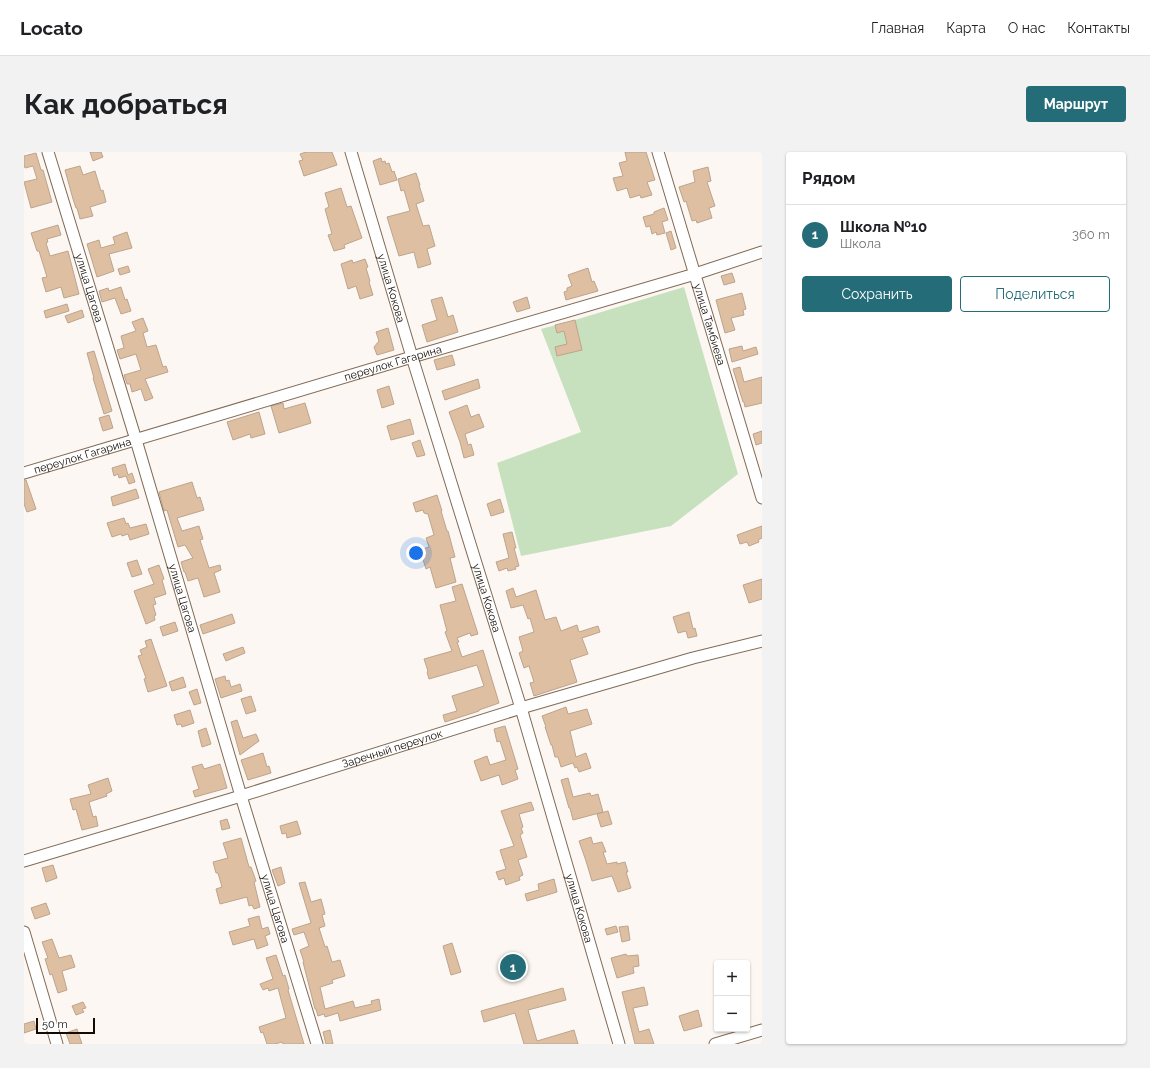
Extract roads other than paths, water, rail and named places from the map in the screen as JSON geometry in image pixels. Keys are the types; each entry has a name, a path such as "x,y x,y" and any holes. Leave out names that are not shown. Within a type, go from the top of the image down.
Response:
{"street":[{"name":"улица Цагова","path":"48,152 317,1044"},
{"name":"улица Кокова","path":"351,152 412,357 521,708 619,1044"},
{"name":"улица Тамбиева","path":"658,152 762,498"},
{"name":"переулок Гагарина","path":"24,474 412,357 695,274 762,252"},
{"name":"Заречный переулок","path":"24,861 241,796 521,708 693,658 762,641"},
{"path":"24,932 57,1044"},
{"path":"715,1044 762,1030"}],"place":[{"name":"Школа №10","path":"513,967"}]}
